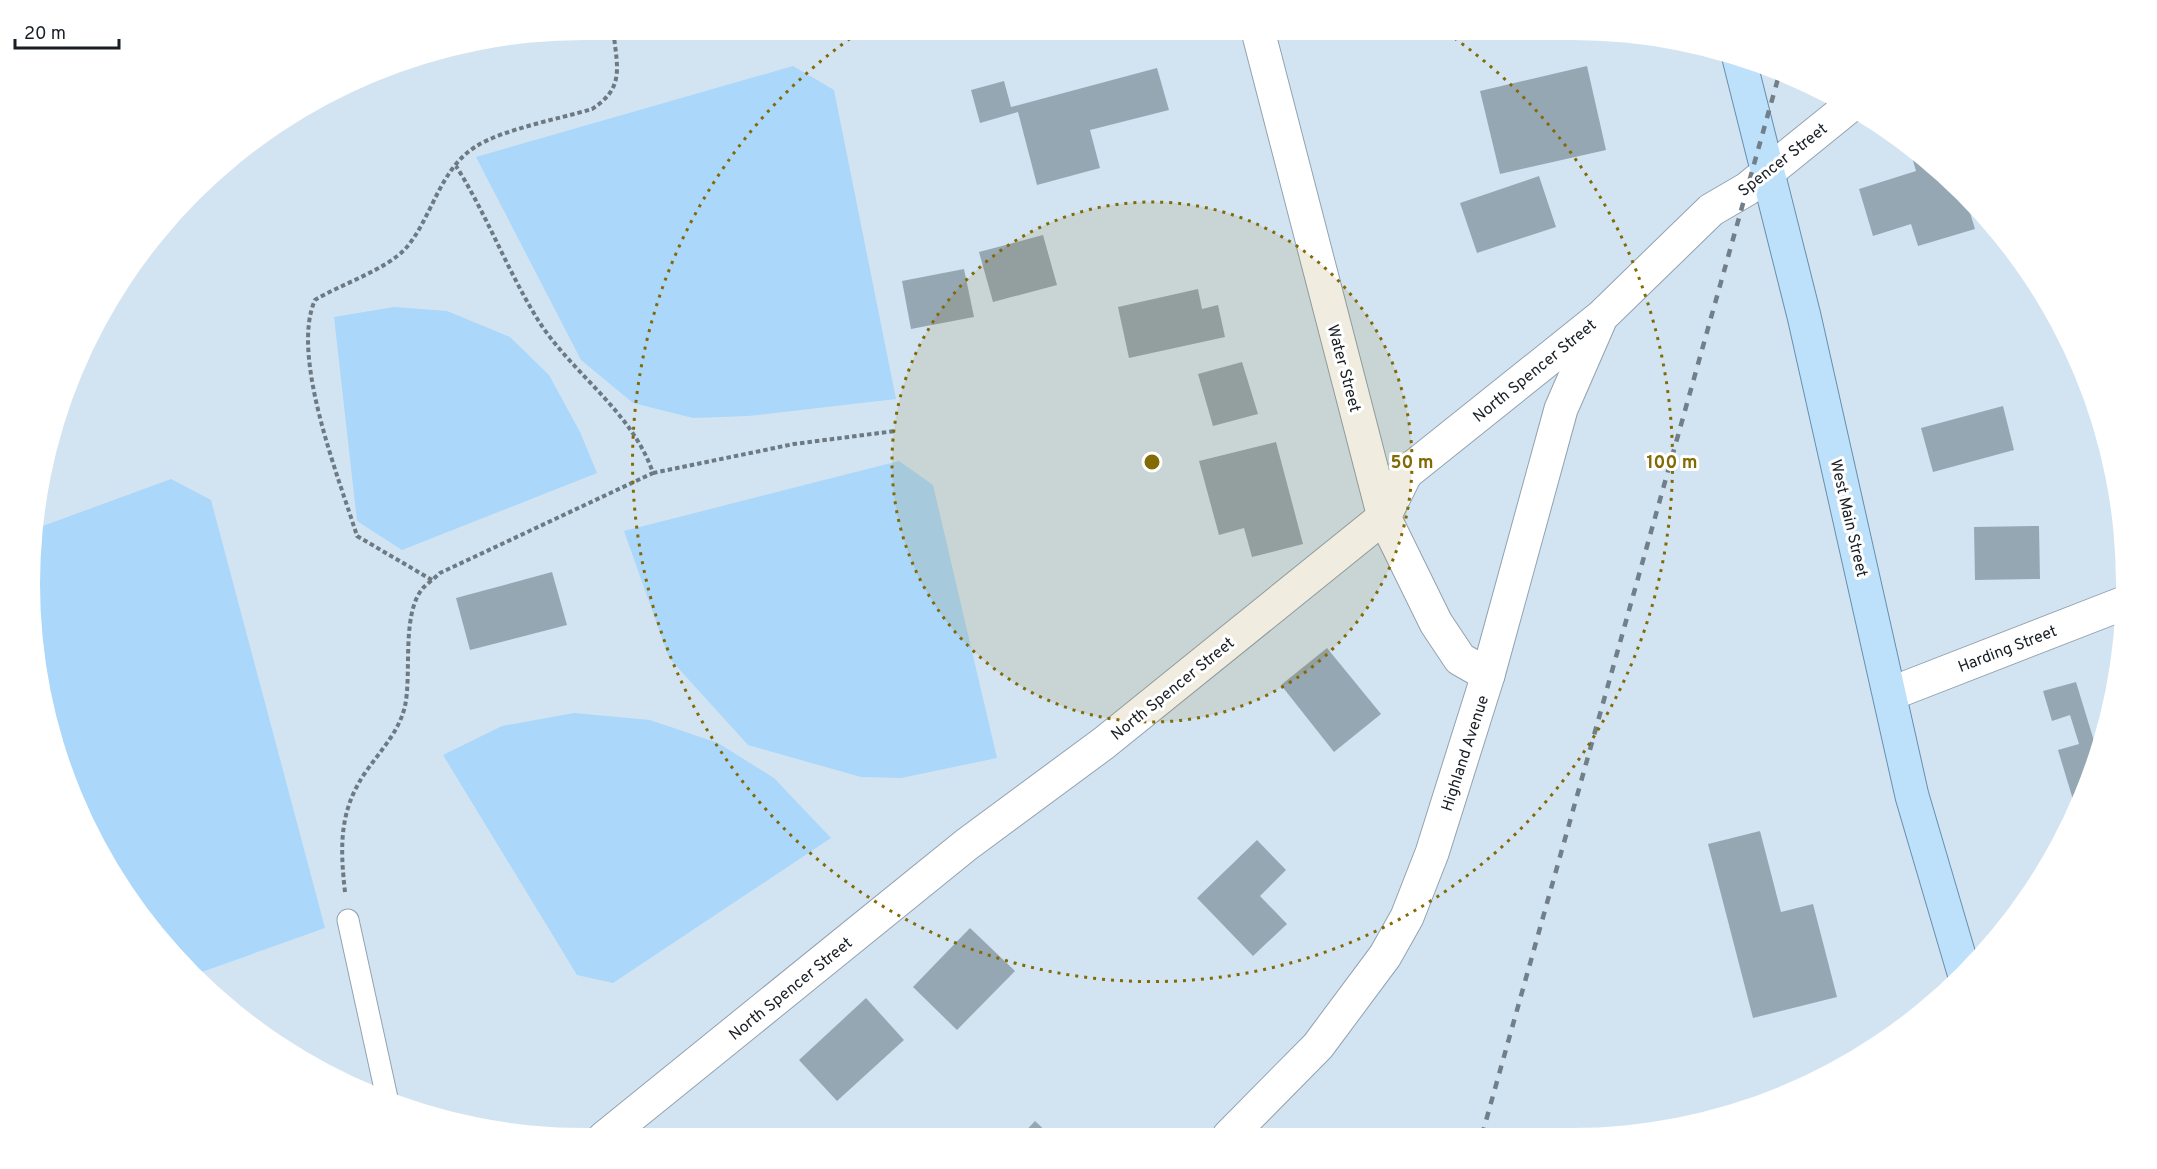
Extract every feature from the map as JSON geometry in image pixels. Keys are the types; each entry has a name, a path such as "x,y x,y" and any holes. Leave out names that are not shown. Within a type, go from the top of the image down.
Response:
{"main road":[{"name":"West Main Street","path":"1741,67 1804,316 1912,796 1962,964"}],"street":[{"name":"Water Street","path":"1260,40 1384,517 1436,623 1460,659 1488,675"},
{"name":"Spencer Street","path":"1711,210 1747,189 1842,112"},
{"name":"North Spencer Street","path":"616,1128 966,845 1104,743 1384,517 1406,473 1601,317 1711,210"},
{"name":"Highland Avenue","path":"1237,1128 1318,1046 1356,999 1402,927 1432,853 1488,675 1561,409 1601,317"},
{"name":"Harding Street","path":"1890,694 2115,606"}],"lane":[{"path":"348,920 385,1091"}],"path":[{"path":"432,580 357,536 314,393 307,331 309,313 315,300 404,250 418,232 442,184 474,148 498,137 599,105 612,92 618,79 614,40"},
{"path":"456,166 478,201 510,272 539,322 612,405 646,451 653,473"},
{"path":"348,920 343,863 343,835 347,804 365,773 392,738 405,706 414,606 422,590 432,580 457,564 653,473 794,444 895,431"}],"shaded area":[{"path":"793,66 834,90 896,399 748,416 693,418 633,403 581,360 476,157"},
{"path":"394,307 447,311 510,337 549,375 580,432 597,473 402,550 357,521 334,317"},
{"path":"899,461 933,485 997,758 901,778 861,777 748,745 669,658 624,531"},
{"path":"171,479 211,500 325,928 203,972 175,943 132,887 113,856 82,793 59,725 45,656 42,620 40,584 44,526"},
{"path":"574,713 650,720 718,743 774,778 831,838 613,983 577,975 443,755 502,726"}],"building":[{"path":"1587,66 1606,150 1500,174 1480,91"},
{"path":"1157,68 1169,110 1090,130 1100,168 1037,185 1018,112 980,123 971,90 1004,81 1011,107"},
{"path":"1913,160 1970,214 1975,229 1918,246 1911,224 1873,236 1859,189 1916,171"},
{"path":"1539,176 1556,227 1477,253 1460,203"},
{"path":"1043,235 1057,285 993,302 979,252"},
{"path":"964,269 974,317 911,329 902,281"},
{"path":"1198,289 1202,309 1218,305 1225,337 1129,358 1118,307"},
{"path":"1242,362 1258,414 1213,426 1198,374"},
{"path":"2003,406 2014,450 1933,472 1921,428"},
{"path":"1276,442 1303,544 1252,557 1244,528 1219,535 1199,461"},
{"path":"2039,526 2040,579 1975,580 1974,527"},
{"path":"552,572 567,625 470,650 456,598"},
{"path":"1327,648 1381,714 1334,752 1281,685"},
{"path":"2076,682 2094,740 2073,798 2058,750 2079,744 2070,715 2052,721 2043,691"},
{"path":"1760,831 1781,912 1813,904 1837,997 1753,1018 1708,844"},
{"path":"1257,840 1286,870 1260,896 1287,924 1253,956 1197,898"},
{"path":"970,928 1015,971 957,1030 913,987"},
{"path":"866,998 904,1040 837,1101 799,1060"},
{"path":"1035,1121 1042,1128 1028,1128"}],"railway":[{"path":"1484,1128 1777,81"}]}
